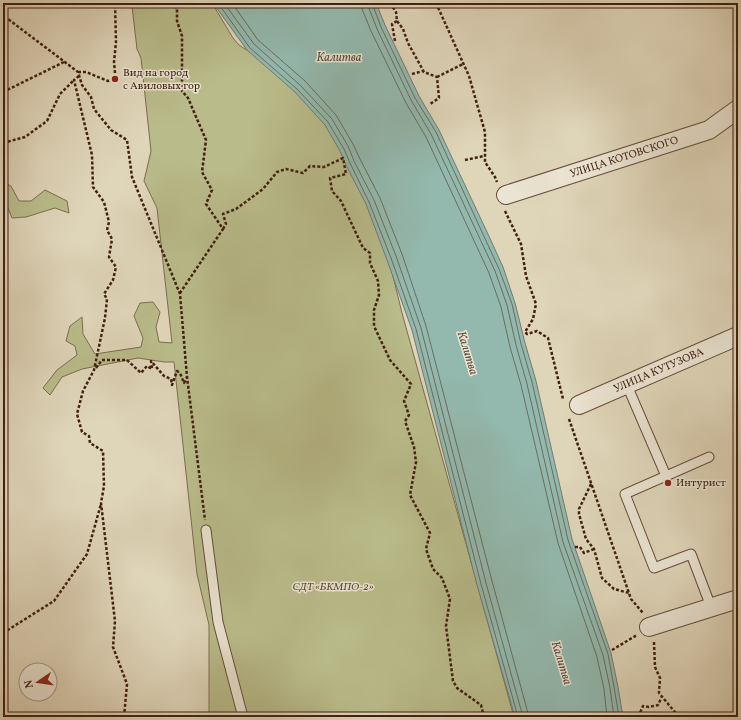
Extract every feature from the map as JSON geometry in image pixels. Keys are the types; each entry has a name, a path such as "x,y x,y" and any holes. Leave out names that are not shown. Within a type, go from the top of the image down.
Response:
{"street":[{"name":"УЛИЦА КОТОВСКОГО","path":"502,195 709,130 738,109"},
{"name":"УЛИЦА КУТУЗОВА","path":"570,407 738,336"},
{"path":"651,626 738,599"}],"lane":[{"path":"626,383 666,476"},
{"path":"708,599 691,554 654,568 625,494 709,458"},
{"path":"206,530 218,622 243,717"}],"path":[{"path":"3,143 25,137 46,121 60,94 79,74 86,72 108,82 115,79 115,3"},
{"path":"170,3 177,8 177,21 182,36 182,91 188,98 206,140 202,172 212,190 206,204 222,229"},
{"path":"390,3 396,12 397,21 403,29 408,43 423,71"},
{"path":"436,3 469,76 485,132 484,162 495,176 521,244 526,276 536,304 533,319 525,332 527,334 537,331 548,338 570,407 591,483 631,599 651,626 655,667 660,678 659,693 679,717"},
{"path":"3,11 8,18 79,74 82,85 92,97 94,109 111,130 127,140 132,177 180,294 187,377 206,530"},
{"path":"394,41 392,24 397,21"},
{"path":"3,92 64,62"},
{"path":"412,74 423,71 437,77 463,64"},
{"path":"430,104 439,98 437,77"},
{"path":"74,80 92,155 93,188 104,202 109,222 107,230 112,239 109,256 116,266 113,280 104,294 107,299 105,318 94,370"},
{"path":"465,160 484,156"},
{"path":"180,294 226,224 223,214 236,209 263,189 277,172 286,169 303,173 310,166 324,167 343,158 346,174 330,178 332,191 341,201 363,248 370,253 370,263 378,281 379,295 374,310 374,326 390,360 411,384 404,401 409,416 405,421 414,447 416,462 410,495 430,533 426,549 433,569 442,578 450,599 446,626 453,681 457,688 481,705 484,717"},
{"path":"3,633 54,601 87,554 101,503 104,486 103,451 90,443 89,436 82,432 77,414 83,391 94,370 102,360 127,360 141,373 147,366 152,369 151,360 164,376 171,379 172,385 177,371 180,373 184,383 187,377"},
{"path":"591,483 579,509 586,539 594,549 602,578 614,589 629,593"},
{"path":"101,503 115,621 113,648 127,684 124,717"},
{"path":"575,547 580,548 584,553 594,549"},
{"path":"612,650 651,626"},
{"path":"639,717 642,706 649,707 658,704 662,696"}],"green space":[{"name":"СДТ «БКМПО-2»","path":"134,3 212,3 233,38 239,45 270,65 320,108 378,215 402,313 514,717 209,717 209,625 197,574 174,362 138,358 82,369 62,377 50,395 43,388 57,370 77,355 75,346 66,341 70,326 82,317 83,334 95,354 141,347 143,338 134,316 140,303 153,302 160,312 156,327 159,342 172,343 157,208 144,181 151,151 141,58 137,49 132,6"},
{"path":"3,182 11,186 19,201 31,201 45,190 67,201 69,213 55,208 26,217 12,218 6,203 3,202"}],"water":[{"name":"Калитва","path":"213,3 376,3 419,96 439,130 503,267 515,303 536,381 572,539 611,653 623,717 515,717 477,585 412,330 366,204 340,151 325,125 295,92 247,50"}],"place":[{"name":"Вид на город с Авиловых гор","path":"115,79"},
{"name":"Интурист","path":"668,483"}]}
